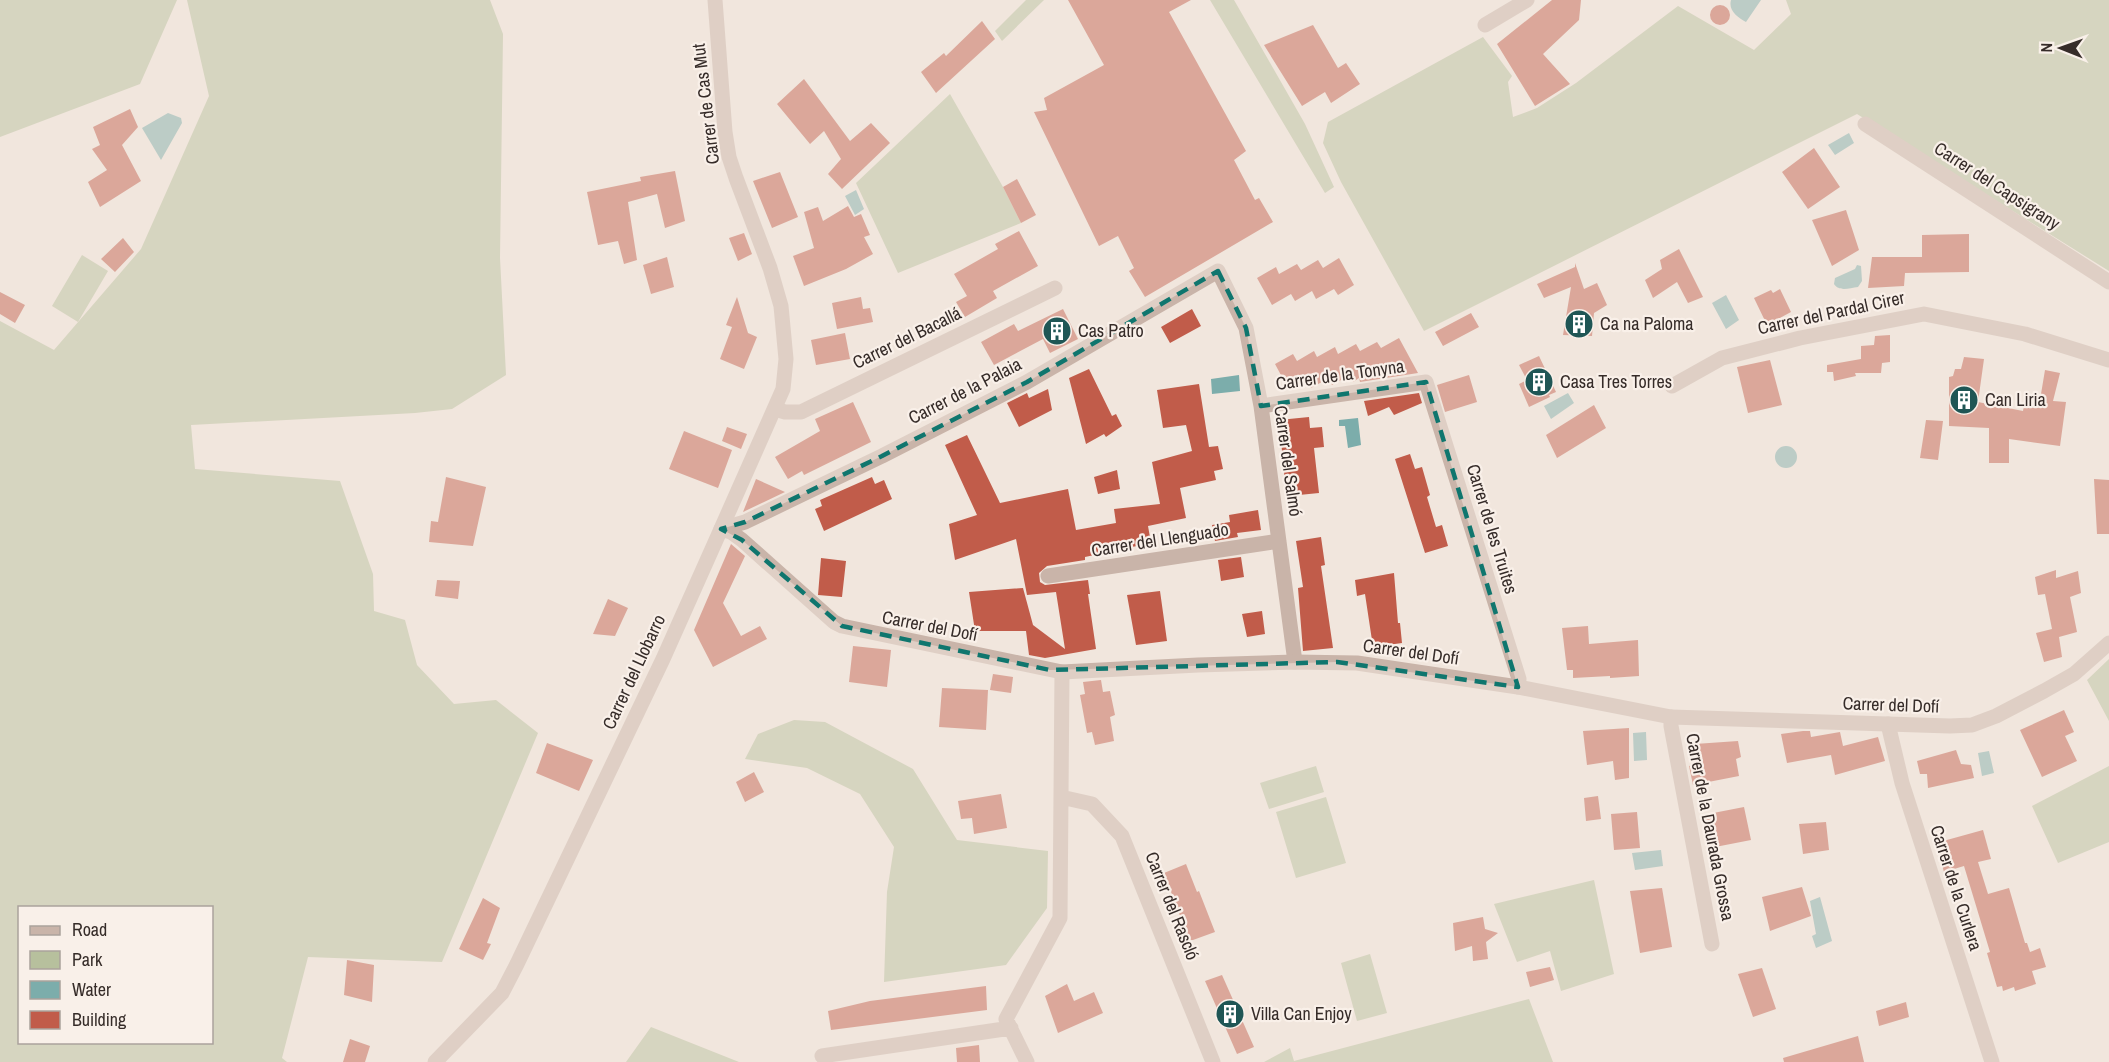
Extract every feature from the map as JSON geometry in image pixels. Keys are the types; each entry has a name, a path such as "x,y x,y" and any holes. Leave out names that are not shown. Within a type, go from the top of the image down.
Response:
{"street":[{"name":"Carrer de Cas Mut","path":"715,0 723,110 729,157 770,268"},
{"path":"1485,25 1527,0"},
{"name":"Carrer del Capsigrany","path":"1864,124 2109,282"},
{"name":"Carrer del Llobarro","path":"435,1062 502,993 663,659 775,409 783,389 786,359 781,306 770,268"},
{"name":"Carrer del Salmó","path":"1218,271 1246,328 1261,406 1295,662"},
{"name":"Carrer de la Palaia","path":"721,529 745,522 766,512 1002,394 1218,271"},
{"name":"Carrer del Bacallá","path":"775,409 784,412 801,412 1055,288"},
{"name":"Carrer del Pardal Cirer","path":"1672,386 1722,358 1800,338 1924,314 2025,334 2109,360"},
{"name":"Carrer de la Tonyna","path":"1261,406 1426,382"},
{"name":"Carrer de les Truites","path":"1426,382 1519,679 1518,687"},
{"name":"Carrer del Dofí","path":"721,529 732,532 742,540 834,622 842,626 1062,672 1295,662 1370,664 1518,687 1671,717 1950,726 1972,725 1996,716 2074,674 2109,643"},
{"name":"Carrer del Llenguado","path":"1048,576 1279,541"},
{"path":"1027,1062 1006,1019 1060,918 1062,672"},
{"name":"Carrer de la Daurada Grossa","path":"1671,717 1712,944"},
{"name":"Carrer de la Curlera","path":"1888,724 1902,783 1992,1062"},
{"name":"Carrer del Rascló","path":"1061,796 1092,804 1122,836 1213,1062"},
{"path":"822,1056 1011,1029"}],"highlighted area":[{"path":"1218,271 1246,328 1261,406 1426,382 1518,687 1337,662 1050,670 842,626 742,540 721,529 745,522 882,456 1027,382"}],"green space":[{"path":"0,0 177,0 140,84 0,137"},
{"path":"187,0 490,0 503,34 500,258 506,375 452,409 191,425 195,469 340,481 373,574 374,611 405,620 417,665 454,704 496,700 538,733 442,962 308,957 282,1058 287,1062 0,1062 0,321 54,350 141,249 209,96"},
{"path":"1026,0 1044,0 1002,41 995,31"},
{"path":"1210,0 1234,0 1305,124 1334,187 1325,193"},
{"path":"1786,0 2109,0 2109,271 1857,114 1424,331 1341,182 1323,143 1328,122 1483,37 1512,76 1508,82 1513,117 1537,108 1576,83 1678,6 1754,50 1791,14"},
{"path":"950,94 1021,223 898,273 856,183"},
{"path":"82,255 108,271 78,322 52,306"},
{"path":"2109,659 2109,721 2087,680"},
{"path":"794,720 825,722 913,769 957,840 1048,851 1047,908 1006,965 884,982 887,892 894,847 860,794 807,768 745,759 758,734"},
{"path":"1316,766 1324,792 1269,809 1260,783"},
{"path":"2109,766 2109,842 2058,863 2032,806"},
{"path":"1326,797 1346,863 1296,878 1276,812"},
{"path":"1594,880 1614,974 1561,991 1550,951 1517,962 1494,904"},
{"path":"1370,954 1387,1013 1357,1021 1341,963"},
{"path":"1529,999 1553,1062 1264,1062 1290,1048 1294,1061"},
{"path":"651,1027 739,1062 626,1062"}],"water":[{"path":"1731,0 1761,0 1746,22 1732,10"},
{"path":"168,113 181,118 182,123 161,160 142,128"},
{"path":"1849,133 1854,143 1835,155 1828,145"},
{"path":"856,190 864,209 855,215 845,196"},
{"path":"1857,265 1861,266 1862,281 1858,287 1844,289 1834,284 1835,278 1855,269"},
{"path":"1726,295 1739,320 1726,329 1712,303"},
{"path":"1239,375 1240,391 1212,394 1211,379"},
{"path":"1568,393 1574,403 1551,419 1544,406"},
{"path":"1358,418 1361,445 1348,448 1345,426 1339,426 1339,420"},
{"path":"1782,446 1790,446 1797,453 1797,461 1790,468 1782,468 1775,461 1775,453"},
{"path":"1646,732 1647,760 1634,761 1633,733"},
{"path":"1989,751 1994,773 1982,776 1978,753"},
{"path":"1661,850 1663,866 1635,870 1632,853"},
{"path":"1820,897 1832,941 1816,948 1812,936 1816,934 1810,901"}],"building":[{"path":"1068,0 1191,0 1169,12 1246,151 1234,160 1255,200 1259,198 1273,222 1145,297 1129,271 1134,268 1118,236 1099,246 1034,112 1047,110 1044,98 1104,65"},
{"path":"1552,0 1581,0 1579,20 1543,54 1570,84 1535,106 1497,44"},
{"path":"1720,5 1727,8 1730,15 1727,22 1720,25 1713,22 1710,15 1713,8"},
{"path":"982,21 995,39 936,93 921,72 944,53 946,56"},
{"path":"1313,25 1338,68 1346,63 1360,84 1331,103 1325,92 1302,106 1264,45"},
{"path":"804,79 850,141 871,123 890,143 842,189 828,174 841,159 824,131 810,144 777,104"},
{"path":"130,109 138,127 122,145 141,181 100,207 88,182 107,170 92,149 100,145 93,127"},
{"path":"1814,148 1840,187 1808,209 1782,172"},
{"path":"675,171 685,221 665,228 657,194 628,202 637,260 624,264 618,241 598,245 587,192 641,181 640,177"},
{"path":"780,172 798,217 772,228 753,181"},
{"path":"1017,179 1036,215 1021,223 1003,187"},
{"path":"848,206 854,217 861,214 870,235 864,237 873,254 846,269 804,286 793,256 814,248 804,212 818,207 823,221"},
{"path":"1846,210 1859,250 1832,266 1812,220"},
{"path":"1019,231 1038,266 993,291 997,298 965,317 956,302 967,296 954,274 998,249 995,244"},
{"path":"744,233 752,254 738,261 729,238"},
{"path":"1969,234 1969,272 1905,273 1904,286 1868,288 1872,257 1922,257 1922,235"},
{"path":"123,238 134,252 115,272 101,259"},
{"path":"1679,249 1703,297 1688,303 1677,282 1653,298 1645,280 1662,269 1660,260"},
{"path":"667,257 674,287 651,294 643,265"},
{"path":"1339,258 1354,285 1338,295 1334,289 1316,299 1312,291 1295,301 1291,294 1272,305 1257,278 1276,267 1279,274 1297,264 1301,270 1318,260 1323,268"},
{"name":"Ca na Paloma","path":"1575,263 1584,289 1597,283 1607,305 1594,313 1592,336 1563,335 1571,287 1544,298 1537,284 1575,267"},
{"path":"1780,289 1791,312 1767,325 1754,298 1771,290 1773,293"},
{"path":"0,292 25,305 15,323 0,314"},
{"path":"737,297 748,333 757,337 744,369 720,359 732,327 726,325"},
{"path":"861,297 863,309 870,308 873,322 837,329 832,303"},
{"path":"1063,309 1078,339 1050,353 1043,339 994,365 981,342 1014,324 1018,331"},
{"path":"1192,309 1201,326 1170,343 1161,327"},
{"path":"1471,313 1479,327 1443,346 1435,332"},
{"path":"845,333 850,359 816,365 811,340"},
{"path":"1890,335 1890,362 1882,363 1881,373 1855,373 1856,376 1834,381 1833,372 1827,372 1827,365 1861,359 1861,346 1874,345 1875,336"},
{"path":"1399,338 1418,373 1360,382 1359,378 1353,382 1350,375 1332,385 1329,378 1311,388 1307,380 1289,390 1275,364 1293,354 1297,361 1314,351 1317,357 1335,347 1338,354 1356,344 1360,351 1377,342 1381,348"},
{"name":"Casa Tres Torres","path":"1539,356 1556,392 1529,407 1519,384 1527,380 1519,365"},
{"path":"1964,357 1984,359 1978,402 2023,411 2025,399 2040,400 2045,370 2060,373 2053,401 2066,402 2060,446 2009,439 2009,463 1989,463 1989,428 1949,426 1949,377 1953,376 1955,369 1961,369"},
{"path":"1770,360 1782,405 1748,413 1737,367"},
{"path":"1089,369 1112,416 1116,414 1122,426 1106,437 1104,434 1086,444 1069,378"},
{"path":"1469,375 1477,402 1445,412 1437,385"},
{"path":"1199,384 1209,447 1218,446 1223,469 1214,471 1216,480 1180,488 1186,518 1148,526 1151,543 1085,557 1085,560 1047,566 1039,573 1040,582 1045,585 1088,580 1096,649 1045,658 1029,655 1026,631 975,631 969,592 1023,588 1033,625 1065,649 1056,592 1027,595 1016,539 955,560 949,524 977,515 945,445 967,435 1000,503 1068,489 1076,530 1116,523 1114,509 1160,504 1152,462 1192,451 1186,425 1163,428 1157,390"},
{"path":"1048,389 1052,410 1019,427 1007,403 1027,393 1029,398"},
{"path":"1419,393 1422,403 1394,415 1389,407 1368,416 1364,401"},
{"path":"853,402 871,442 804,475 802,471 788,479 775,457 820,431 815,419"},
{"path":"1594,405 1606,428 1557,458 1546,435"},
{"path":"1309,417 1310,428 1322,427 1324,447 1314,448 1319,493 1289,496 1288,482 1285,482 1279,420"},
{"path":"1926,420 1943,421 1938,460 1920,458"},
{"path":"727,427 747,434 741,449 722,441"},
{"path":"684,431 732,450 718,488 669,469"},
{"path":"1410,454 1415,469 1422,467 1430,495 1427,497 1436,527 1442,525 1448,546 1425,553 1395,459"},
{"path":"1117,470 1120,489 1098,494 1094,477"},
{"path":"446,477 486,487 473,546 429,542 431,521 438,522"},
{"path":"872,477 875,484 884,480 892,499 824,531 815,509 822,506 820,500"},
{"path":"756,479 785,492 743,512"},
{"path":"2094,479 2109,480 2109,534 2097,534"},
{"path":"1258,510 1261,530 1237,533 1238,537 1215,541 1212,525 1230,522 1229,515"},
{"path":"1321,537 1325,565 1321,566 1333,648 1303,651 1298,588 1303,587 1296,541"},
{"path":"731,544 745,556 723,603 741,636 760,626 767,639 713,667 694,630"},
{"path":"1241,557 1244,577 1221,581 1218,560"},
{"path":"821,558 846,561 842,597 818,595"},
{"path":"2056,570 2056,578 2078,571 2081,593 2070,597 2077,632 2059,637 2062,657 2044,662 2036,633 2052,629 2045,594 2038,595 2035,577"},
{"path":"1394,573 1402,643 1373,647 1365,594 1357,596 1355,580"},
{"path":"437,580 460,581 458,599 435,596"},
{"path":"1160,591 1167,641 1136,645 1127,595"},
{"path":"608,599 628,608 615,636 593,634"},
{"path":"1262,611 1265,634 1247,637 1242,614"},
{"path":"1588,626 1589,644 1638,640 1639,676 1573,678 1573,670 1567,670 1562,628"},
{"path":"853,646 891,650 887,687 849,682"},
{"path":"993,674 1013,677 1011,693 990,690"},
{"path":"1101,680 1103,692 1110,691 1115,715 1110,717 1114,741 1095,745 1092,732 1087,733 1080,695 1085,694 1083,682"},
{"path":"942,688 988,690 986,730 939,727"},
{"path":"2064,710 2074,732 2065,736 2077,761 2042,777 2020,730"},
{"path":"1629,728 1629,778 1615,780 1613,761 1587,765 1583,731"},
{"path":"1810,731 1811,737 1840,732 1843,746 1878,737 1885,761 1835,775 1831,755 1787,763 1781,734"},
{"path":"1738,741 1741,757 1736,759 1739,776 1693,785 1689,766 1697,764 1695,744"},
{"path":"547,743 593,760 579,791 536,773"},
{"path":"1956,750 1961,764 1971,765 1974,778 1928,788 1927,774 1920,774 1917,761"},
{"path":"754,772 764,792 745,802 736,782"},
{"path":"1001,794 1007,828 974,834 972,818 961,819 958,801"},
{"path":"1598,796 1601,819 1586,821 1584,798"},
{"path":"1744,807 1751,840 1710,848 1703,815"},
{"path":"1637,812 1640,848 1614,850 1611,814"},
{"path":"1826,822 1829,850 1803,854 1799,824"},
{"path":"1983,830 1991,859 1978,862 1988,894 2009,888 2025,943 2030,952 2040,948 2046,967 2032,971 2036,984 2015,991 2014,987 2003,991 2002,986 1997,987 1987,953 1990,952 1964,866 1944,872 1936,843"},
{"path":"1186,864 1215,932 1193,940 1189,940 1164,873"},
{"path":"1802,887 1811,916 1770,931 1762,897"},
{"path":"1662,888 1672,947 1640,953 1630,891"},
{"path":"483,898 500,908 487,943 491,944 483,960 459,949"},
{"path":"1483,917 1485,929 1498,933 1486,942 1488,959 1473,961 1472,946 1455,951 1453,923"},
{"path":"347,960 374,965 372,1002 344,995"},
{"path":"1550,967 1554,980 1530,987 1526,972"},
{"path":"1762,968 1776,1009 1753,1017 1738,974"},
{"name":"Villa Can Enjoy","path":"1222,975 1254,1047 1237,1054 1205,981"},
{"path":"1067,984 1074,1001 1094,992 1103,1013 1058,1033 1045,996"},
{"path":"986,986 987,1010 831,1030 828,1011 870,1001"},
{"path":"1906,1002 1909,1017 1879,1026 1876,1011"},
{"path":"1858,1036 1864,1062 1784,1062 1783,1058"},
{"path":"350,1039 370,1046 365,1062 343,1062"},
{"path":"979,1045 980,1062 957,1062 956,1048"}],"place":[{"name":"Ca na Paloma","path":"1579,324"},
{"name":"Cas Patro","path":"1057,331"},
{"name":"Casa Tres Torres","path":"1539,382"},
{"name":"Can Liria","path":"1964,400"},
{"name":"Villa Can Enjoy","path":"1230,1014"}]}
